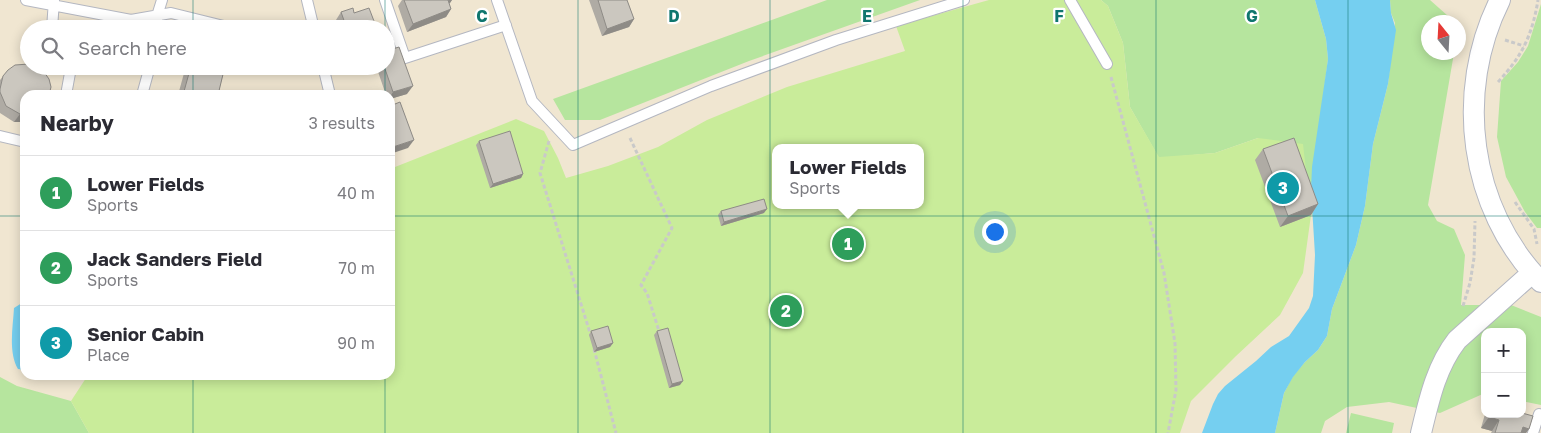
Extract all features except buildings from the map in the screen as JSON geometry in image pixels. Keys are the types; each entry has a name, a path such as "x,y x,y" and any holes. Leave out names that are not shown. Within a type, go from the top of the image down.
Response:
{"street":[{"path":"1421,433 1438,371 1457,340 1536,278 1508,241 1493,211 1482,182 1476,150 1474,107 1479,58 1494,2"}],"lane":[{"path":"26,0 54,3 131,20 172,13 200,20"},
{"path":"157,20 162,0"},
{"path":"307,0 312,20"},
{"path":"385,0 392,20"},
{"path":"497,0 532,101 573,144 711,86 836,40 964,0"},
{"path":"1070,0 1107,64"},
{"path":"53,20 54,3"},
{"path":"395,29 405,58 506,25"},
{"path":"67,90 70,75"},
{"path":"143,90 148,75"},
{"path":"325,75 329,90"},
{"path":"0,136 20,141"},
{"path":"1533,433 1539,414"}],"path":[{"path":"1498,83 1515,64 1524,46 1532,28 1538,0"},
{"path":"1500,38 1524,46"},
{"path":"1107,64 1164,273 1175,344 1176,390 1168,433"},
{"path":"554,124 540,172 591,337"},
{"path":"623,124 641,158 672,228 641,285 647,293 660,330"},
{"path":"1511,195 1534,230 1537,245"},
{"path":"1462,312 1470,283 1474,258 1475,215"},
{"path":"594,347 616,433"}],"shaded area":[{"path":"0,0 1541,0 1541,433 0,433"}],"green space":[{"path":"827,0 920,0 749,61 600,120 565,120 553,99"},
{"path":"989,0 1101,0 1108,6 1123,43 1130,107 1159,157 1215,153 1258,138 1303,144 1311,215 1303,273 1280,315 1191,401 1180,433 89,433 71,401 85,380 395,380 395,167 516,119 544,131 566,178 608,166 658,147 707,120 787,87 905,51 896,26"},
{"path":"1101,0 1315,0 1326,39 1328,59 1311,190 1313,216 1258,138 1215,153 1159,158 1130,107 1123,43 1108,6"},
{"path":"1390,0 1430,0 1447,15 1421,15 1421,60 1453,60 1428,205 1437,221 1454,229 1465,255 1461,305 1511,305 1541,317 1541,405 1526,402 1526,328 1481,328 1481,395 1440,413 1389,402 1347,407 1325,421 1321,433 1275,433 1284,393 1293,376 1318,350 1327,336 1332,309 1356,245 1365,206 1373,144 1388,84 1395,23 1391,13"},
{"path":"1541,4 1541,228 1537,228 1525,212 1506,177 1497,137 1501,81 1518,62 1528,46"},
{"path":"0,377 17,386 71,401 89,433 0,433"},
{"path":"1351,413 1394,423 1392,433 1346,433"}],"water":[{"path":"1315,0 1390,0 1391,13 1396,30 1388,84 1373,144 1365,206 1356,245 1332,309 1327,336 1318,350 1293,377 1284,393 1275,433 1202,433 1218,394 1271,347 1289,336 1309,308 1313,296 1315,255 1311,190 1312,167 1328,59 1326,39"},
{"path":"20,304 20,369 15,362 12,347 14,308"}],"place":[{"name":"Senior Cabin","path":"1283,188"},
{"name":"Lower Fields","path":"848,244"},
{"name":"Jack Sanders Field","path":"786,311"}]}
